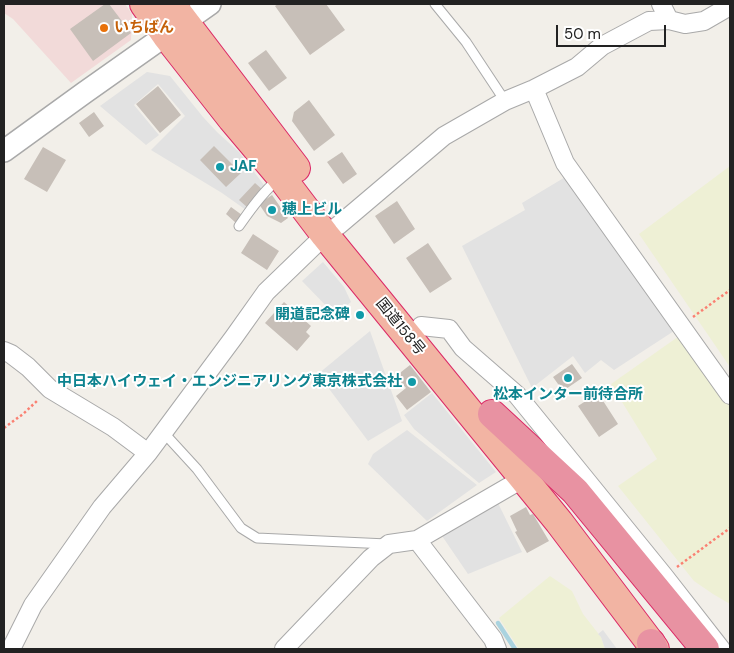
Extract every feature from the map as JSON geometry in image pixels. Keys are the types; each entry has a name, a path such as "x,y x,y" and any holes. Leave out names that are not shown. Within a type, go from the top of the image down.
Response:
{"highway":[{"name":"国道158号","path":"144,4 174,20 332,230 559,522 653,647"},
{"name":"国道158号","path":"174,20 232,119 281,177 421,326 677,649"},
{"path":"492,414 575,491 705,649"}],"street":[{"path":"4,152 84,93 174,20 210,4"},
{"path":"661,4 669,20"},
{"path":"11,649 33,605 102,507 164,433 266,292 332,230 444,136 505,100 534,89 577,67 602,46 649,21 669,20 685,24 704,21 729,9"},
{"path":"534,89 565,162 730,395"},
{"path":"421,326 449,329 464,348 517,395 721,649"},
{"path":"4,351 28,367 50,389 113,428 148,453"},
{"path":"284,649 370,558 389,544 418,540 524,478"},
{"path":"418,540 493,639 497,649"}],"lane":[{"path":"435,4 466,42 505,100"},
{"path":"239,226 271,185 281,177"},
{"path":"164,433 197,470 241,528 257,538 389,544"}],"path":[{"path":"681,326 730,290"},
{"path":"4,428 23,414 50,389"},
{"path":"664,576 730,528"}],"shaded area":[{"path":"4,4 125,4 132,14 131,40 71,83 13,19 4,13"},
{"path":"147,72 170,76 203,117 239,152 267,189 246,210 222,193 151,150 185,116 158,84 134,105 159,135 146,145 100,106"},
{"path":"567,176 674,331 614,370 601,360 585,373 573,356 532,388 462,246 525,210 522,203"},
{"path":"323,262 344,287 351,302 335,315 302,281"},
{"path":"370,331 402,421 368,441 318,374"},
{"path":"432,393 496,472 479,483 414,429 404,415"},
{"path":"407,430 477,485 427,521 368,464 373,454"},
{"path":"497,501 522,552 468,574 440,533"},
{"path":"603,630 617,649 605,649 598,634"}],"green space":[{"path":"730,166 730,367 639,234"},
{"path":"682,334 730,402 730,604 694,581 618,486 657,459 611,384"},
{"path":"550,576 572,591 583,614 601,637 605,649 519,649 499,618"}],"building":[{"path":"105,4 109,4 131,33 93,61 70,29"},
{"path":"278,4 326,4 345,30 310,55 275,6"},
{"path":"266,50 287,78 269,91 248,63"},
{"path":"158,86 181,115 160,133 136,104"},
{"path":"309,100 335,135 314,151 292,121 294,112"},
{"path":"94,112 104,126 89,137 79,123"},
{"name":"JAF","path":"214,146 241,173 226,187 200,160"},
{"path":"43,147 66,160 47,192 24,179"},
{"path":"342,152 357,174 343,184 327,162"},
{"path":"255,183 264,191 248,208 239,200"},
{"name":"穂上ビル","path":"272,195 288,218 281,223 267,216 259,204"},
{"path":"397,201 415,229 394,244 375,216"},
{"path":"231,207 242,215 236,223 226,214"},
{"path":"253,234 279,251 267,270 241,253"},
{"path":"428,243 452,279 430,293 406,258"},
{"path":"284,302 311,326 306,332 310,336 297,351 265,323"},
{"name":"松本インター前待合所","path":"572,364 582,378 563,391 553,377"},
{"name":"中日本ハイウェイ・エンジニアリング東京株式会社","path":"410,365 431,392 407,410 396,396 406,388 396,376"},
{"path":"598,393 618,424 599,437 578,406"},
{"path":"526,507 530,515 533,514 549,541 527,553 515,532 517,531 510,516"}],"waterway":[{"path":"498,623 515,649"}],"place":[{"name":"いちばん","path":"104,28"},
{"name":"JAF","path":"220,167"},
{"name":"穂上ビル","path":"272,210"},
{"name":"開道記念碑","path":"360,315"},
{"name":"松本インター前待合所","path":"568,378"},
{"name":"中日本ハイウェイ・エンジニアリング東京株式会社","path":"412,382"}]}
